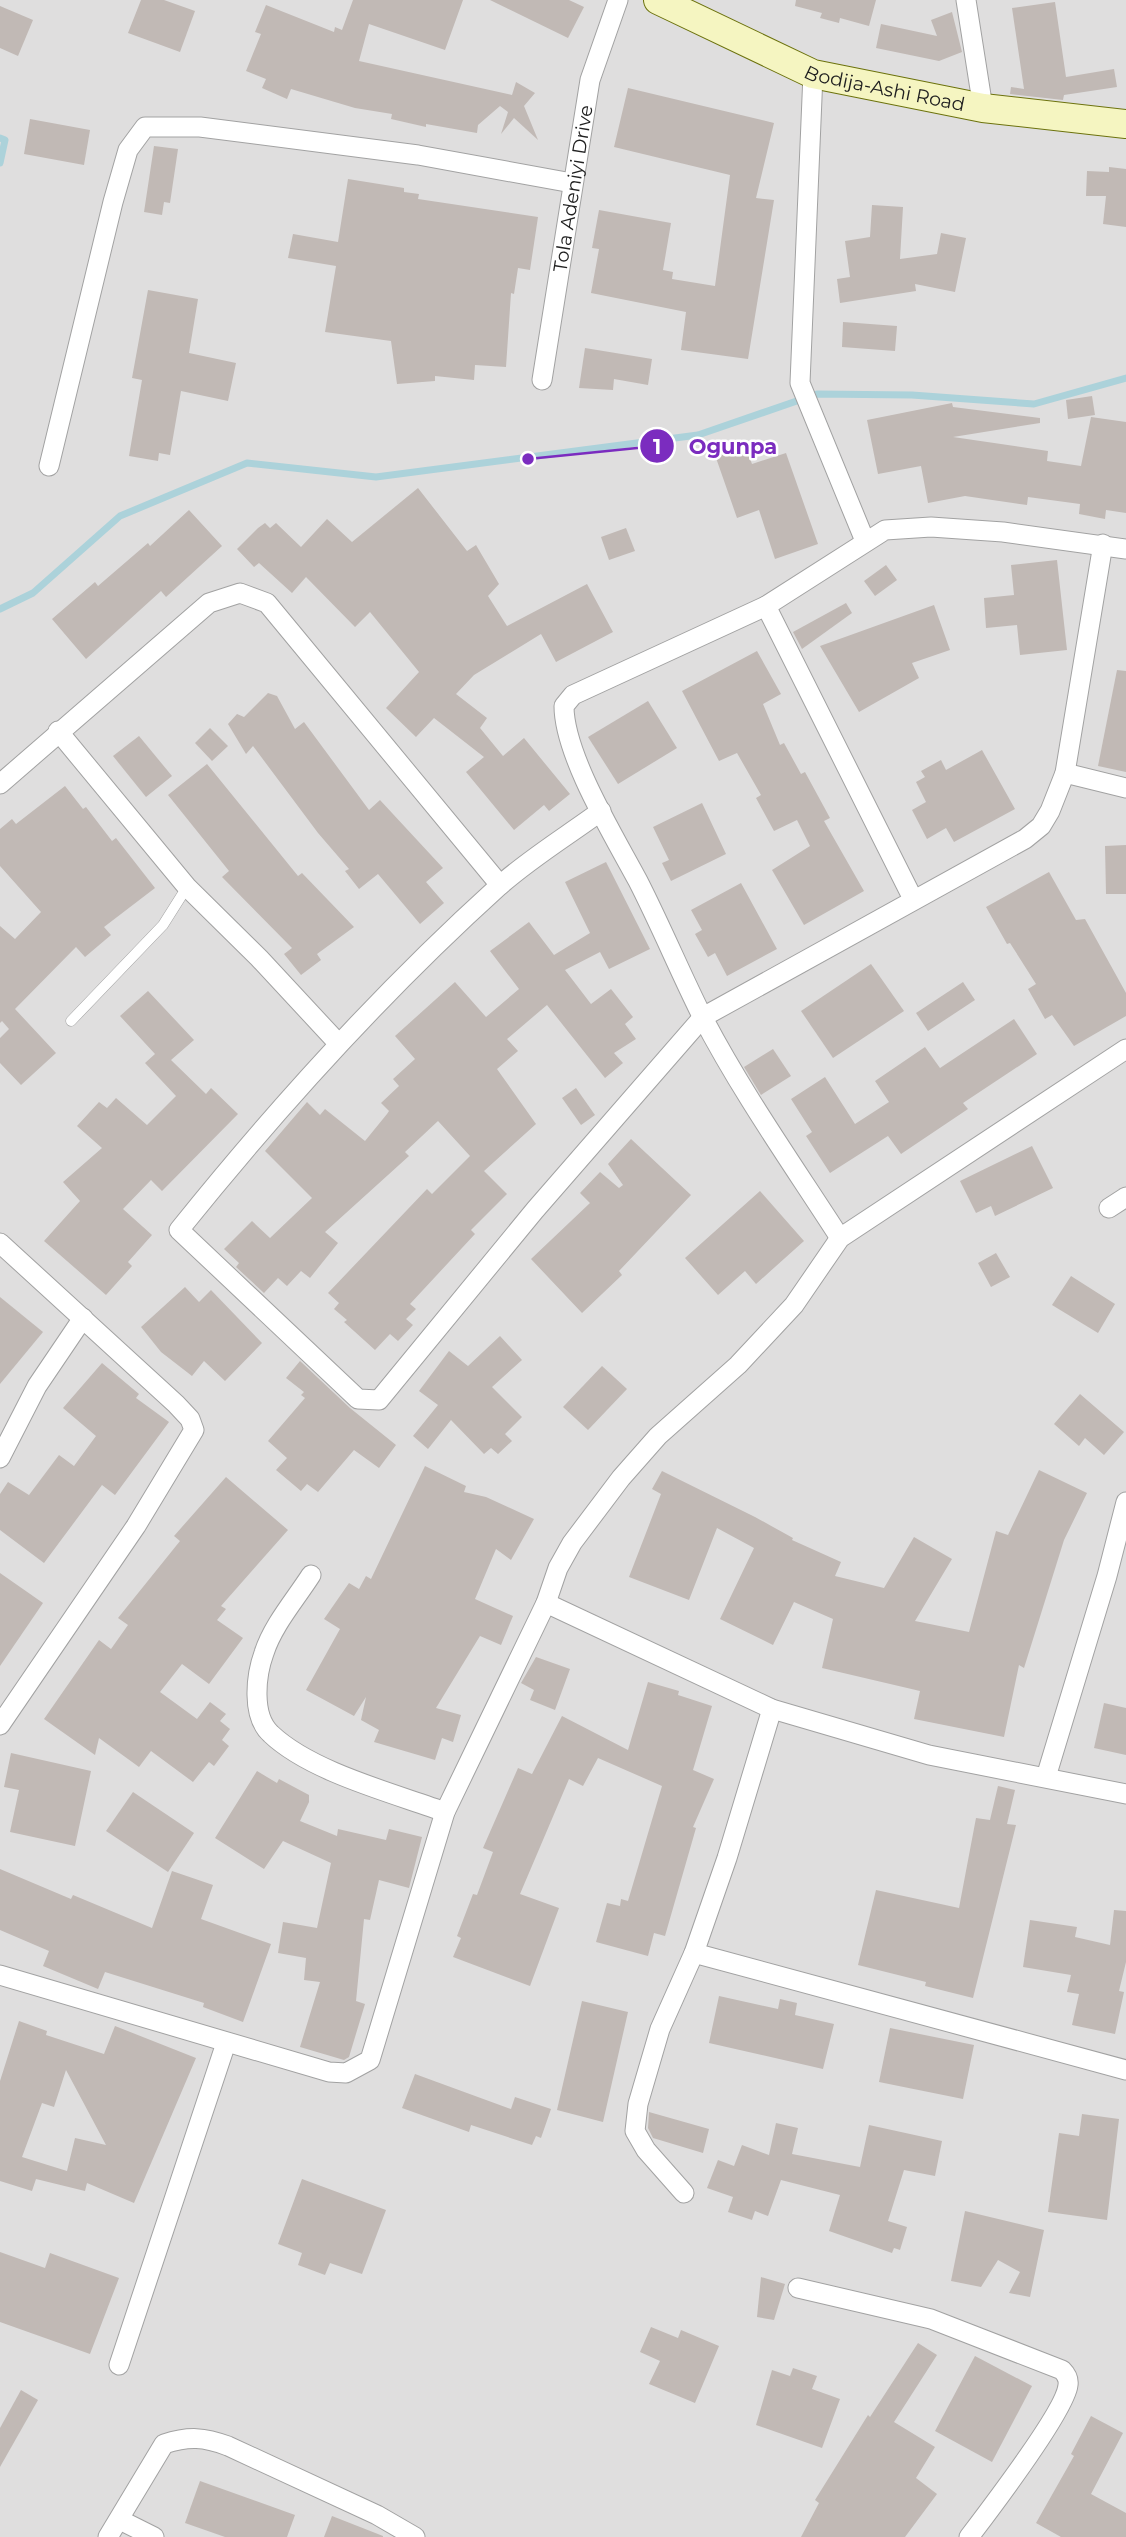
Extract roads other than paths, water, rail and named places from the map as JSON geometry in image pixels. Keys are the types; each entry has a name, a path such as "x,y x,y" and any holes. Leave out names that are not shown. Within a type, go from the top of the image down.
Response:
{"street":[{"name":"Tola Adeniyi Drive","path":"542,380 590,80 618,0"},
{"name":"Bodija-Ashi Road","path":"659,0 813,74 983,108 1126,124"},
{"path":"966,0 983,108"},
{"path":"813,74 800,383 808,409 865,541"},
{"path":"49,466 120,176 128,150 145,127 201,127 418,155 572,183"},
{"path":"840,1238 765,1123 703,1017 655,914 601,811 564,726 564,706 573,695 766,606 885,530 931,527 1103,544 1126,549"},
{"path":"601,811 500,885 338,1043 253,1137 179,1230 343,1388 358,1399 379,1400 535,1210 703,1017 1025,839 1041,826 1065,773 1103,544"},
{"path":"0,784 209,603 240,593 267,603 500,885"},
{"path":"766,606 913,899"},
{"path":"58,731 187,887 259,958 338,1043"},
{"path":"1065,773 1126,788"},
{"path":"0,1975 329,2072 346,2073 370,2060 445,1812 546,1603 558,1568 572,1543 621,1478 658,1436 738,1365 794,1305 840,1238 1126,1049"},
{"path":"0,1243 190,1419 194,1430 136,1526 0,1725"},
{"path":"0,1458 37,1386 83,1318"},
{"path":"1046,1777 1107,1576 1126,1502"},
{"path":"311,1575 273,1634 260,1663 258,1701 261,1718 270,1733 334,1772 445,1812"},
{"path":"546,1603 772,1709 929,1755 1126,1794"},
{"path":"684,2193 646,2150 635,2131 638,2104 660,2029 694,1953 727,1858 772,1709"},
{"path":"694,1953 1126,2070"},
{"path":"119,2365 226,2043"},
{"path":"799,2288 932,2319 1062,2370 1066,2375 1067,2389 1055,2411 1011,2481 969,2537"},
{"path":"108,2537 164,2444 186,2437 209,2439 228,2446 377,2515 415,2537"},
{"path":"120,2520 154,2537"}],"lane":[{"path":"71,1021 163,925 187,887"}],"waterway":[{"path":"0,138 5,140 0,163"},
{"path":"0,609 33,593 120,516 247,463 376,477 698,435 817,394 912,395 1034,404 1126,378"}],"place":[{"name":"Ogunpa","path":"528,459"}]}
